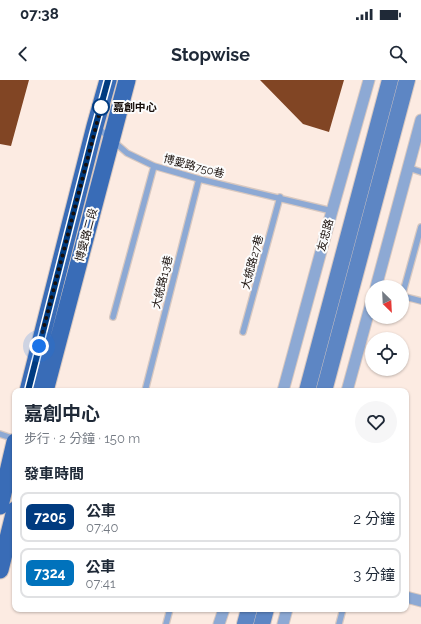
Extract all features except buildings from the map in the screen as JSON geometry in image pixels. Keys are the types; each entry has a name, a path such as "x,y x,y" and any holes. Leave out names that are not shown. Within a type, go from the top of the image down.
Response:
{"main road":[{"name":"博愛路二段","path":"29,388 108,80"},
{"name":"博愛路二段","path":"46,388 127,80"},
{"path":"0,506 10,489 12,470"},
{"path":"0,570 12,522"}],"street":[{"name":"友忠路","path":"284,388 369,80"},
{"name":"友忠路","path":"308,388 390,80"},
{"path":"325,388 407,80"},
{"path":"378,280 421,120"},
{"path":"348,388 365,324"},
{"path":"409,598 421,601"},
{"path":"220,624 223,612"},
{"path":"245,624 248,612"},
{"path":"262,624 265,612"},
{"path":"283,624 286,612"}],"lane":[{"name":"博愛路750巷","path":"96,126 127,153 154,166 199,179 280,197 332,211"},
{"path":"113,317 154,166"},
{"path":"409,168 421,172"},
{"name":"大統路13巷","path":"146,388 199,179"},
{"name":"大統路27巷","path":"243,332 280,197"},
{"path":"421,227 402,296 421,301"},
{"path":"0,434 12,440"},
{"path":"166,624 169,612"},
{"path":"339,624 342,612"}],"bus line":[{"name":"7205","path":"29,388 108,80"}],"place":[{"name":"嘉創中心","path":"101,107"}],"route":[{"path":"39,346 101,107"}]}
